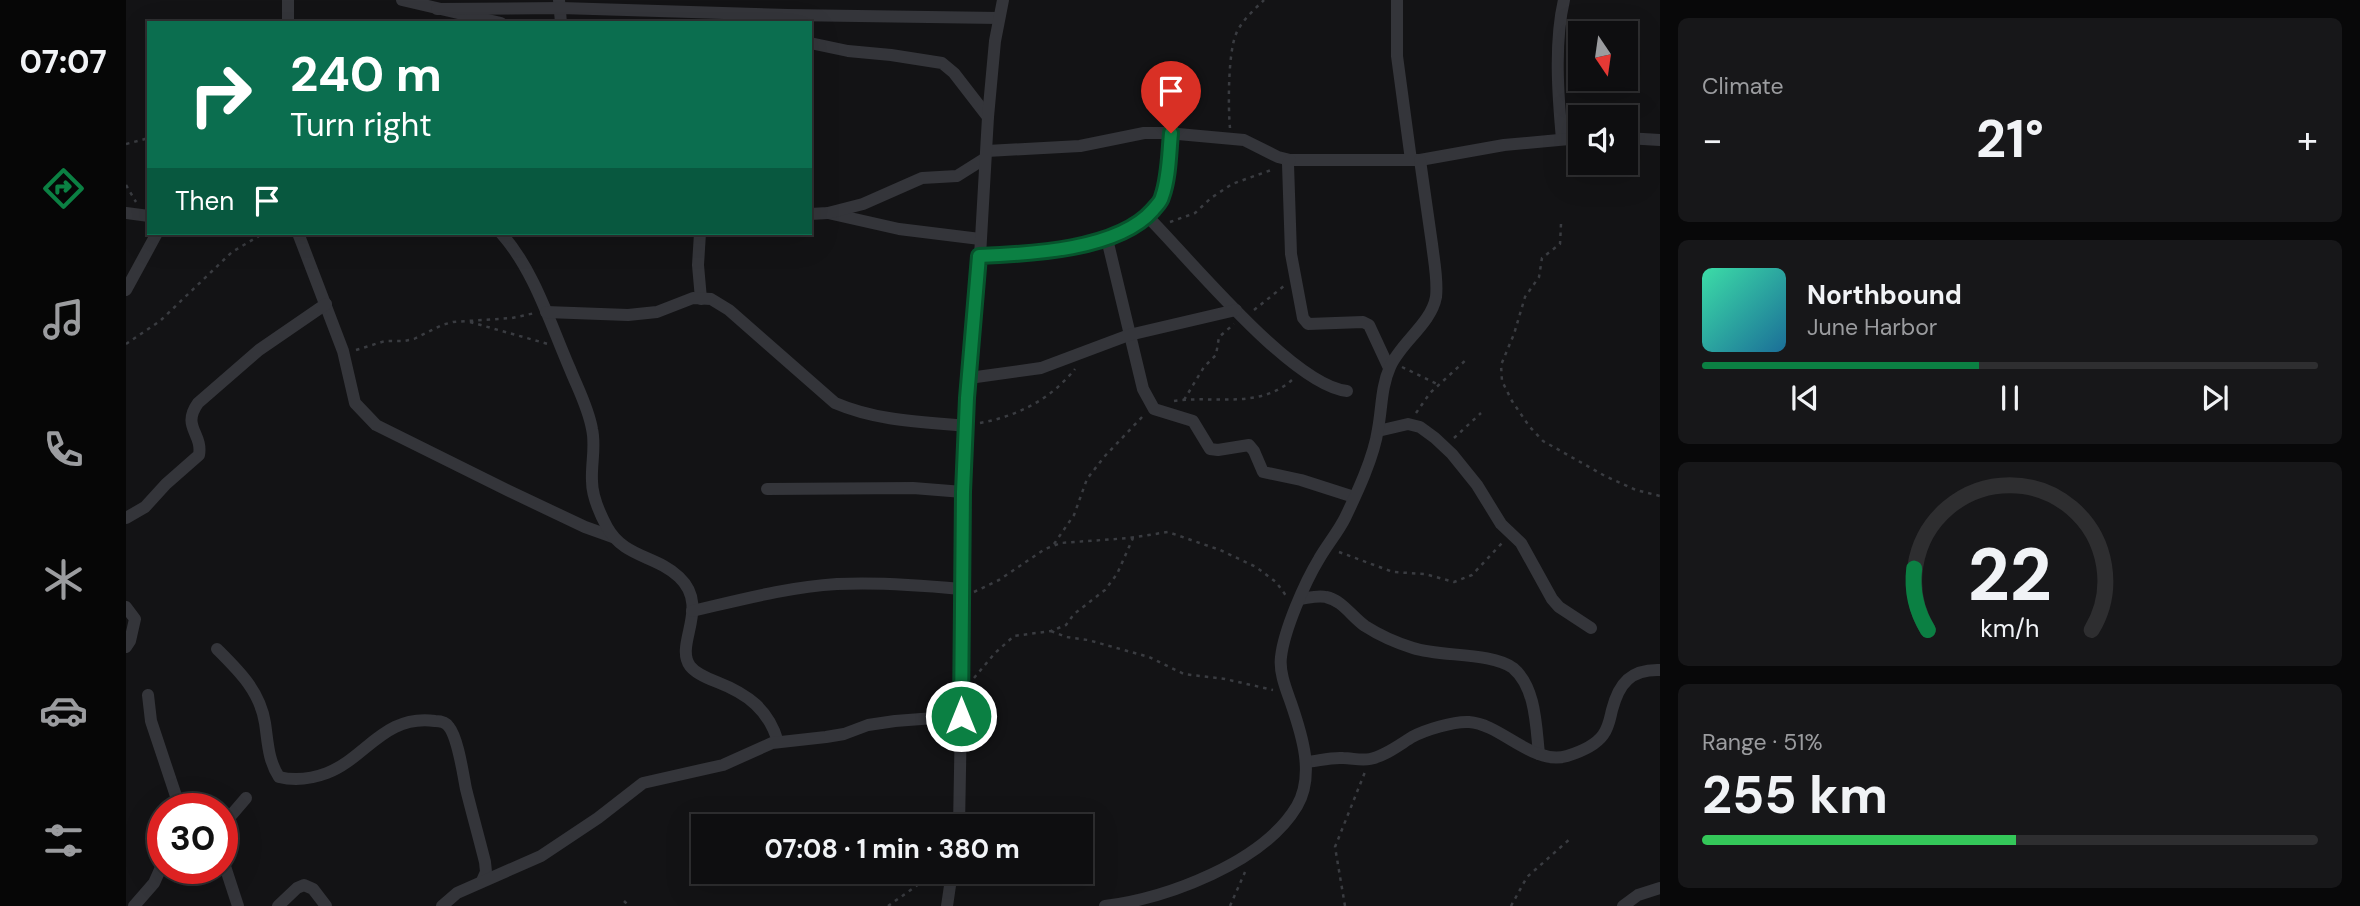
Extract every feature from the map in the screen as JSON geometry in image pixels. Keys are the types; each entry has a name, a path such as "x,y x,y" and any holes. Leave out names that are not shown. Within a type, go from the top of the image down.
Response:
{"street":[{"path":"288,0 288,21"},
{"path":"402,0 491,21"},
{"path":"959,814 963,492 969,378 988,117 1003,0"},
{"path":"1105,906 1154,896 1223,869 1257,847 1287,820 1304,788 1306,762 1282,676 1281,657 1297,604 1354,497 1378,431 1381,397 1391,365 1401,348 1430,313 1437,288 1397,56 1397,0"},
{"path":"1563,139 1559,43 1564,0"},
{"path":"437,9 560,4 788,15 999,18"},
{"path":"812,43 848,51 942,63 954,73 988,117"},
{"path":"812,214 828,213 863,204 922,178 957,176 986,155 1080,146 1144,133 1231,139 1253,144 1289,162 1415,160 1504,145 1568,139"},
{"path":"979,256 1049,250 1107,239 1152,221 1162,200 1171,133"},
{"path":"1638,139 1660,140"},
{"path":"1289,162 1289,222 1294,275 1303,318 1308,324 1363,322 1368,325 1391,365"},
{"path":"126,213 145,215"},
{"path":"828,213 899,229 981,239"},
{"path":"1152,221 1240,313 1301,371 1335,390 1347,391"},
{"path":"126,290 156,235"},
{"path":"299,235 344,356 355,403 376,425 585,527 613,537"},
{"path":"503,235 513,247 546,312 588,413 593,431 592,484 606,525 613,537 631,552 659,563 678,576 690,590 692,611 686,656 691,668 706,678 739,691 761,708 773,725 778,742"},
{"path":"700,235 698,265 701,299"},
{"path":"1107,239 1143,389 1154,408 1194,421 1210,449 1249,445 1263,472 1301,480 1354,497"},
{"path":"546,312 628,315 657,312 694,299 711,299 729,310 835,403 853,411 891,419 967,426"},
{"path":"126,518 145,507 199,455 200,445 191,423 191,413 198,403 259,350 326,304"},
{"path":"969,378 1041,368 1129,335 1240,313"},
{"path":"1378,431 1408,424 1420,427 1441,444 1477,485 1501,524 1527,553 1559,607 1591,628"},
{"path":"767,489 913,488 963,492"},
{"path":"692,611 768,594 836,584 893,583 961,594"},
{"path":"1297,604 1328,597 1338,602 1364,625 1414,649 1480,657 1512,668 1529,694 1539,754"},
{"path":"126,607 135,619 135,626 126,646"},
{"path":"217,649 248,681 260,704 270,757 279,777 291,780 327,773 378,736 401,725 423,719 442,721 450,727 485,862 482,881"},
{"path":"1306,762 1340,758 1370,759 1389,752 1421,733 1464,722 1483,726 1552,759 1567,756 1592,746 1603,736 1622,684 1641,672 1660,670"},
{"path":"148,695 151,721 175,793"},
{"path":"442,906 457,893 541,856 598,818 643,783 723,765 778,742 826,737 882,723 961,716"},
{"path":"238,807 246,798"},
{"path":"134,906 153,884"},
{"path":"231,884 238,906"},
{"path":"947,906 950,884"},
{"path":"278,906 304,885 313,889 326,906"},
{"path":"1623,906 1638,895 1660,888"}],"path":[{"path":"1231,139 1228,107 1235,36 1264,0"},
{"path":"126,144 147,139"},
{"path":"1152,221 1195,213 1221,190 1289,162"},
{"path":"126,185 145,215"},
{"path":"1561,224 1560,244 1541,259 1539,276 1525,297 1514,334 1502,360 1502,381 1523,418 1543,441 1605,476 1636,490 1660,496"},
{"path":"126,344 160,321 232,252 261,235"},
{"path":"1184,400 1201,371 1216,355 1219,337 1240,313 1279,293 1294,275"},
{"path":"344,356 359,348 385,341 404,341 442,325 546,312"},
{"path":"467,321 540,341 563,352"},
{"path":"1408,424 1430,393 1468,358"},
{"path":"1391,365 1439,385"},
{"path":"967,426 1024,410 1040,401 1075,368"},
{"path":"1054,546 1074,515 1087,479 1104,457 1154,408 1184,400 1241,399 1271,395 1281,390 1301,371"},
{"path":"1441,444 1466,428 1481,413"},
{"path":"961,594 999,580 1031,558 1061,543 1168,532 1220,550 1256,567 1276,582 1297,604"},
{"path":"1326,548 1393,572 1425,574 1454,582 1472,575 1511,533"},
{"path":"961,690 1014,636 1051,631 1066,625 1073,614 1105,590 1118,574 1133,537"},
{"path":"1051,631 1149,657 1184,674 1225,679 1287,693"},
{"path":"1345,906 1335,847 1370,759"},
{"path":"1511,906 1527,877 1571,838"},
{"path":"1230,906 1247,868"},
{"path":"888,906 919,884"},
{"path":"624,901 629,906"}],"route":[{"path":"961,716 963,492 967,398 979,256 1049,250 1107,239 1132,228 1162,200 1171,133"}]}
